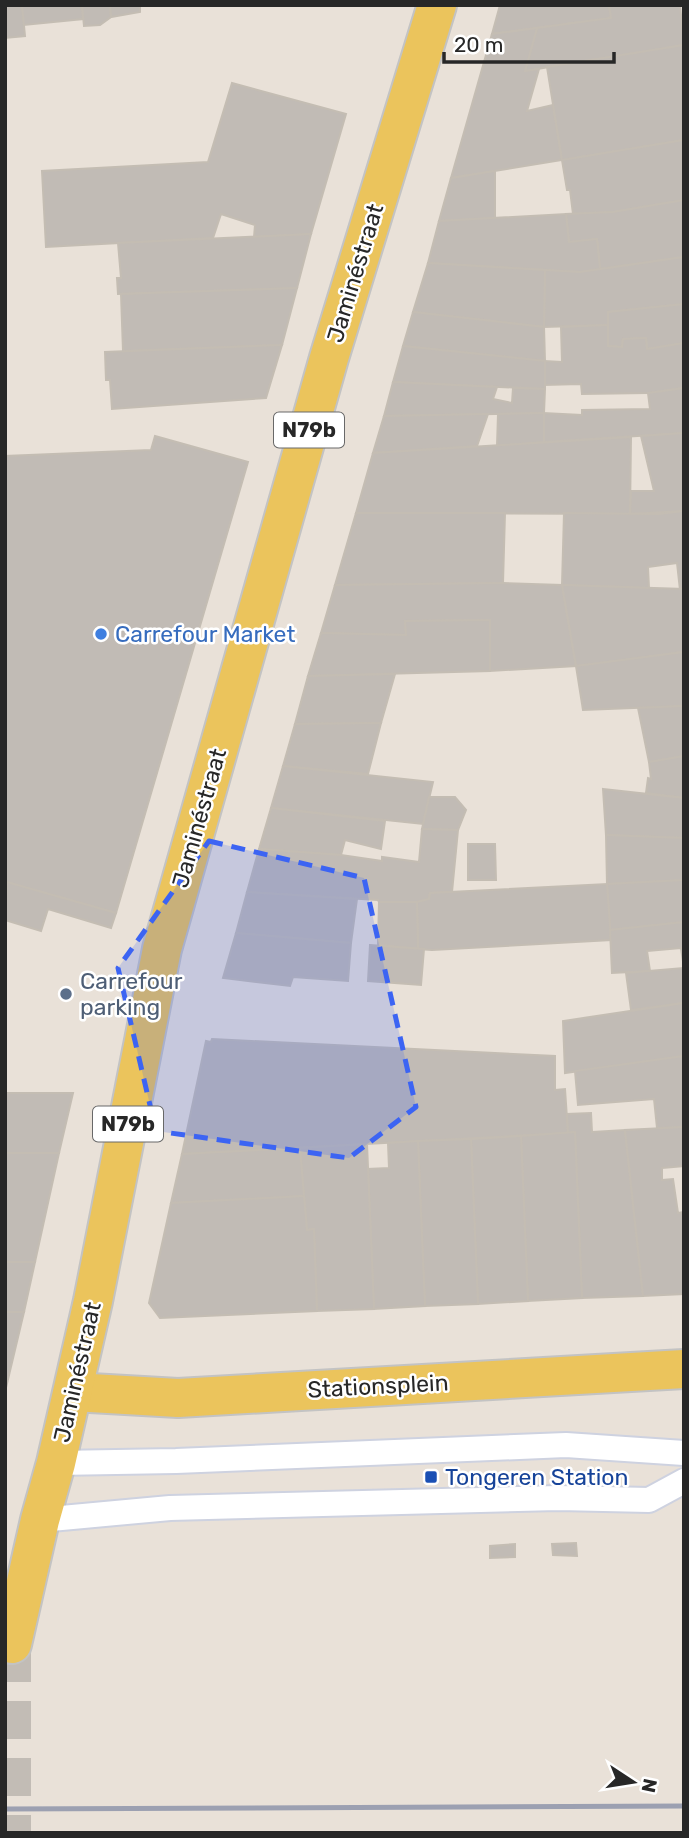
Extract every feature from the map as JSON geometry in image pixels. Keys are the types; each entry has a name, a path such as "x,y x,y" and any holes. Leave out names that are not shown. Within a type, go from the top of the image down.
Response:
{"main road":[{"name":"Jaminéstraat","path":"12,1644 96,1287 162,949 329,358 437,5"},
{"name":"Stationsplein","path":"73,1392 178,1398 684,1369"}],"lane":[{"path":"56,1463 176,1461 566,1445 684,1453"},
{"path":"40,1520 184,1508 558,1497 649,1500 684,1481"}],"highlighted area":[{"path":"209,841 364,878 416,1107 349,1158 156,1131 118,968"}],"building":[{"path":"5,5 22,5 25,36 5,38"},
{"path":"22,5 82,5 83,19 24,25"},
{"path":"82,5 110,5 111,17 100,25 84,26"},
{"path":"110,5 140,5 140,12 111,17"},
{"path":"500,5 609,5 611,18 492,34"},
{"path":"609,5 680,5 684,45 525,71 537,28 611,18"},
{"path":"537,28 525,71 539,69 527,111 553,105 562,160 451,178 492,34"},
{"path":"684,45 684,140 562,160 547,67"},
{"path":"232,83 346,114 311,234 254,237 255,225 221,214 213,238 46,247 42,171 208,162"},
{"path":"684,140 684,200 613,212 573,214 562,160"},
{"path":"495,171 495,218 439,221 451,178"},
{"path":"684,200 684,257 600,269 597,239 569,242 566,214 613,212"},
{"path":"566,214 569,242 597,239 600,269 580,272 428,263 439,221"},
{"path":"311,234 297,288 118,294 117,278 121,278 118,243"},
{"path":"684,257 684,304 608,312 608,325 544,327 545,270 580,272"},
{"path":"428,263 545,270 544,327 413,312"},
{"path":"297,288 282,345 123,351 121,294"},
{"path":"684,304 684,343 647,349 646,338 623,339 622,347 608,346 608,312"},
{"path":"413,312 544,327 545,361 403,346"},
{"path":"608,325 608,346 622,347 623,339 646,338 647,349 684,343 684,388 648,393 582,394 581,384 544,385 545,361 562,362 561,327"},
{"path":"282,345 266,398 112,409 110,380 106,380 105,352"},
{"path":"403,346 545,361 545,389 393,382"},
{"path":"393,382 497,387 493,399 512,403 513,388 545,389 544,413 384,416"},
{"path":"684,388 684,433 544,442 544,413 582,415 582,410 650,409 648,393"},
{"path":"544,413 544,442 497,446 498,414"},
{"path":"488,414 477,446 373,453 384,416"},
{"path":"684,433 684,511 630,514 631,491 654,491 641,436"},
{"name":"Carrefour Market","path":"155,436 248,462 116,913 5,882 5,456 151,450"},
{"path":"631,437 630,514 356,513 373,453"},
{"path":"684,511 684,589 680,590 677,563 648,567 649,588 562,585 564,513 659,514"},
{"path":"356,513 505,513 503,583 335,585"},
{"path":"335,585 562,585 576,666 490,671 490,620 405,621 406,635 321,633"},
{"path":"562,585 684,589 684,652 576,666"},
{"path":"490,620 490,671 308,676 321,633 406,635 405,621"},
{"path":"684,652 684,706 583,710 576,666"},
{"path":"395,674 381,723 295,724 308,676"},
{"path":"684,706 684,756 649,762 638,708"},
{"path":"381,723 368,774 283,766 295,724"},
{"path":"684,756 684,798 646,793 648,778 651,779 649,762"},
{"path":"283,766 433,782 423,824 271,808"},
{"path":"603,789 684,798 684,838 606,835"},
{"path":"429,797 455,797 466,810 458,830 422,829"},
{"path":"271,808 385,821 381,849 345,840 341,855 259,849"},
{"path":"422,829 458,830 452,892 430,893 429,899 417,902 379,902 247,892 259,849 419,862"},
{"path":"606,835 684,838 684,880 607,884"},
{"path":"468,844 495,844 496,880 468,880"},
{"path":"684,880 684,922 610,930 607,884"},
{"path":"7,882 116,913 111,928 48,909 41,931 5,920"},
{"path":"607,884 611,940 418,949 417,902 429,899 430,893"},
{"path":"247,892 357,899 351,943 236,933"},
{"path":"379,902 417,902 418,949 378,945"},
{"path":"684,922 684,968 681,948 647,951 650,971 612,973 610,930"},
{"path":"236,933 351,943 348,981 293,977 290,986 223,978"},
{"path":"370,945 424,949 421,985 368,981"},
{"path":"683,968 684,1003 631,1010 626,973"},
{"path":"684,1003 684,1056 565,1073 563,1021"},
{"path":"212,1039 555,1056 555,1090 565,1089 568,1133 182,1154 206,1041 211,1042"},
{"path":"684,1056 684,1127 657,1128 654,1099 578,1105 575,1071"},
{"path":"5,1093 73,1093 59,1153 5,1153"},
{"path":"591,1113 592,1132 625,1130 643,1296 582,1298 575,1132 568,1133 567,1114"},
{"path":"684,1127 684,1166 662,1168 662,1180 673,1179 678,1213 684,1212 684,1294 643,1296 625,1130"},
{"path":"575,1132 582,1298 528,1301 521,1136"},
{"path":"521,1136 528,1301 478,1304 471,1139"},
{"path":"471,1139 478,1304 425,1306 418,1141"},
{"path":"418,1141 425,1306 374,1309 368,1169 389,1168 388,1143"},
{"path":"367,1144 374,1309 317,1311 314,1229 307,1230 300,1148"},
{"path":"300,1148 304,1196 171,1203 182,1154"},
{"path":"5,1153 59,1153 35,1262 5,1262"},
{"path":"304,1196 307,1230 314,1229 317,1311 160,1318 149,1303 171,1203"},
{"path":"5,1262 35,1262 24,1312 5,1312"},
{"path":"5,1312 24,1312 5,1392"},
{"path":"576,1543 577,1556 553,1555 552,1544"},
{"path":"515,1544 515,1557 490,1558 490,1546"}],"tunnel":[{"path":"12,1644 12,1833"}],"railway":[{"path":"5,1809 684,1806"}],"place":[{"name":"Carrefour Market","path":"101,634"},
{"name":"Carrefour parking","path":"66,994"},
{"name":"Tongeren Station","path":"431,1477"}]}
